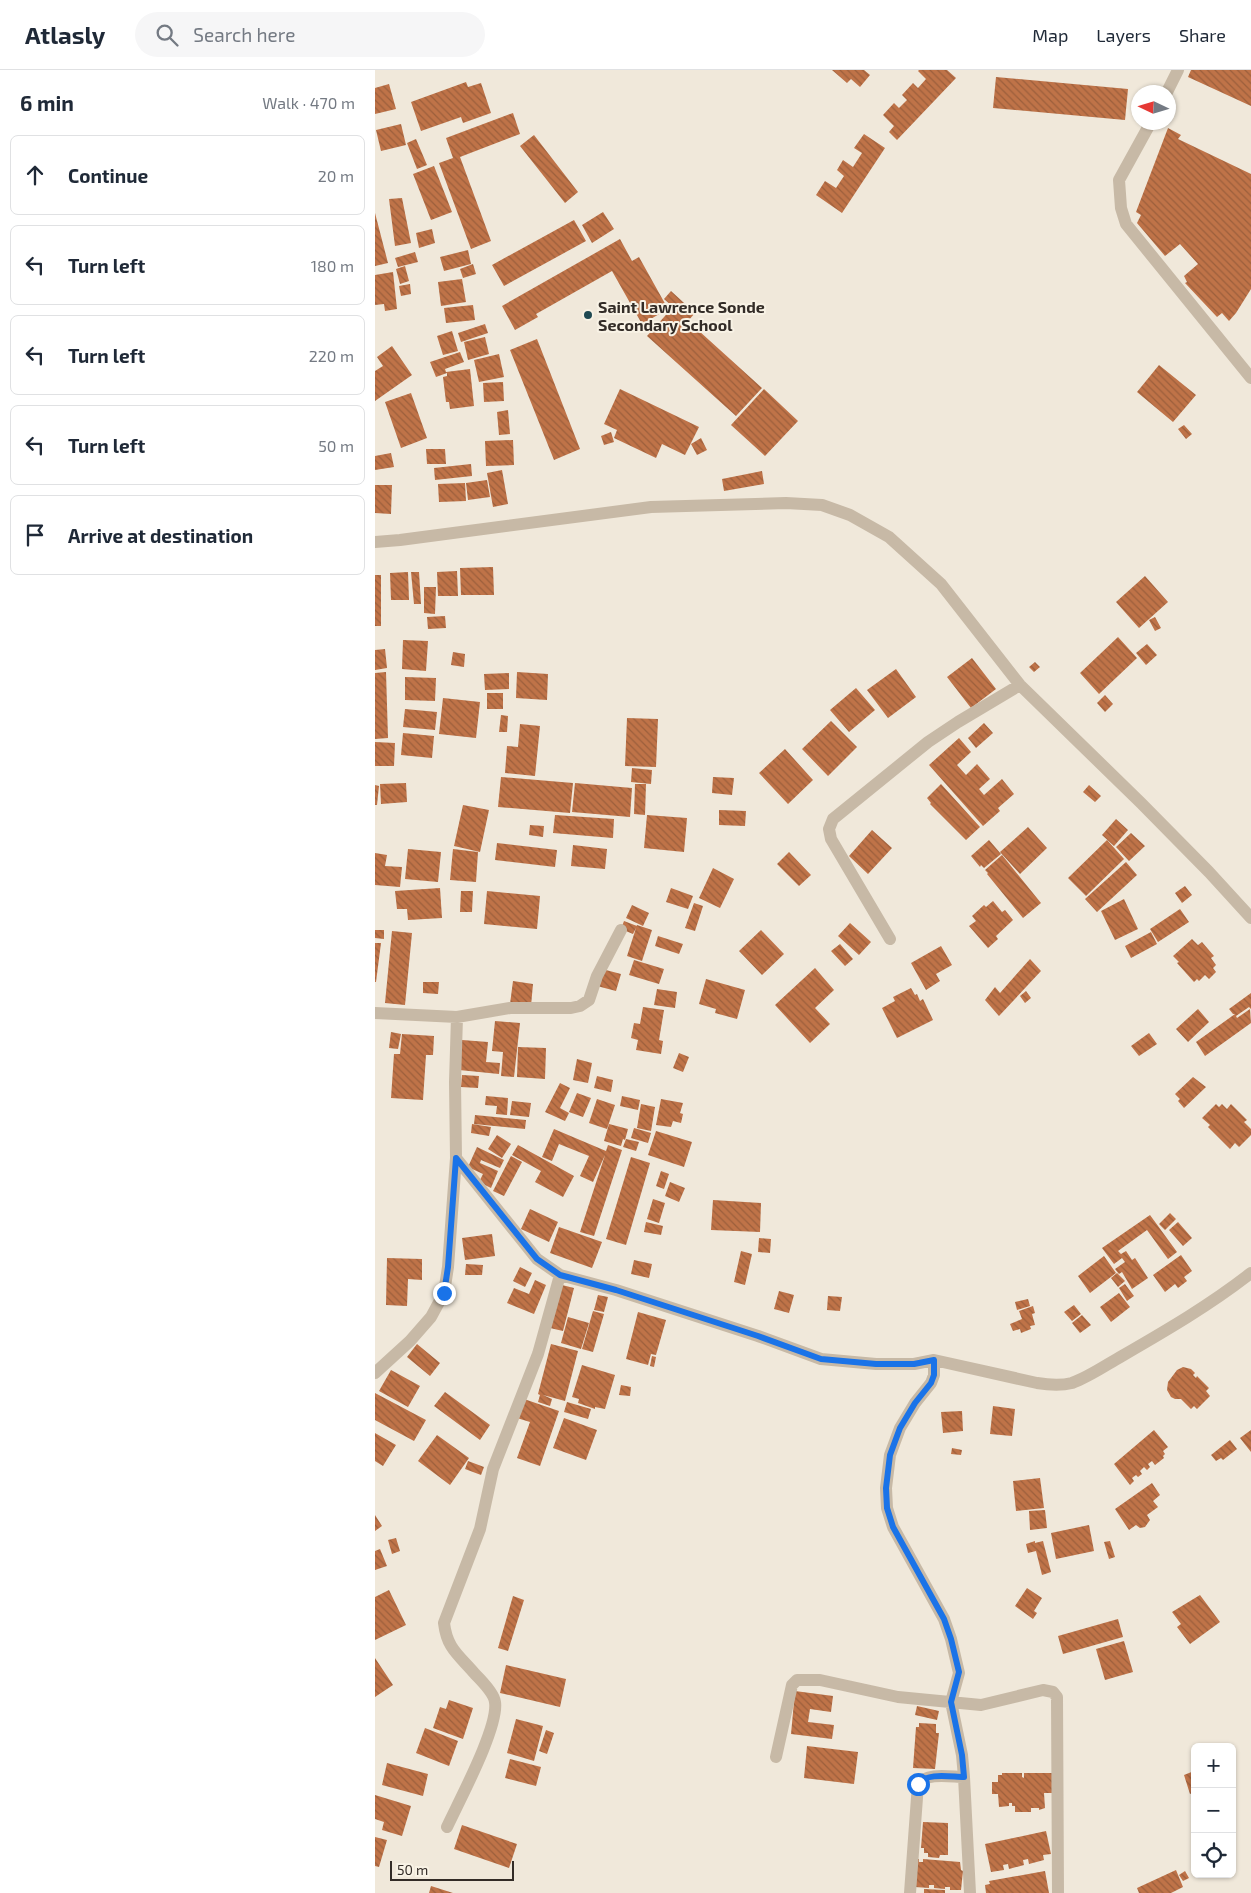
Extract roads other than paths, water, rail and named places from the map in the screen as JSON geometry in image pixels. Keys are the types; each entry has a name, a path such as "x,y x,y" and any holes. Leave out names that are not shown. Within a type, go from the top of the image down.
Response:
{"street":[{"path":"1170,85 1178,70"},
{"path":"1147,130 1119,180 1121,208 1126,224 1251,378"},
{"path":"375,542 651,507 785,503 822,506 850,515 889,537 941,584 1020,685 1141,803 1251,918"},
{"path":"890,939 831,839 829,829 833,819 928,742 1020,685"},
{"path":"375,1013 457,1017 510,1008 580,1006 589,1000 597,976 621,930"},
{"path":"375,1373 410,1341 431,1317 444,1293 448,1267 456,1158 455,1082 457,1017"},
{"path":"456,1158 537,1259 560,1275 616,1290 758,1336 821,1359 876,1364 914,1364 934,1360 1045,1384 1073,1382 1169,1329 1218,1298 1251,1273"},
{"path":"447,1827 490,1733 495,1715 495,1700 476,1674 454,1653 445,1637 444,1623 480,1529 493,1469 538,1354 560,1275"},
{"path":"934,1360 934,1375 931,1383 915,1403 900,1428 890,1455 886,1488 887,1508 893,1527 944,1619 959,1672 951,1702 962,1755 970,1893"},
{"path":"776,1756 792,1685 797,1680 820,1680 898,1697 981,1705 1043,1690 1053,1692 1057,1696 1058,1893"},
{"path":"909,1893 918,1784 930,1777 964,1777"}],"place":[{"name":"Saint Lawrence Sonde Secondary School","path":"588,315"}]}
